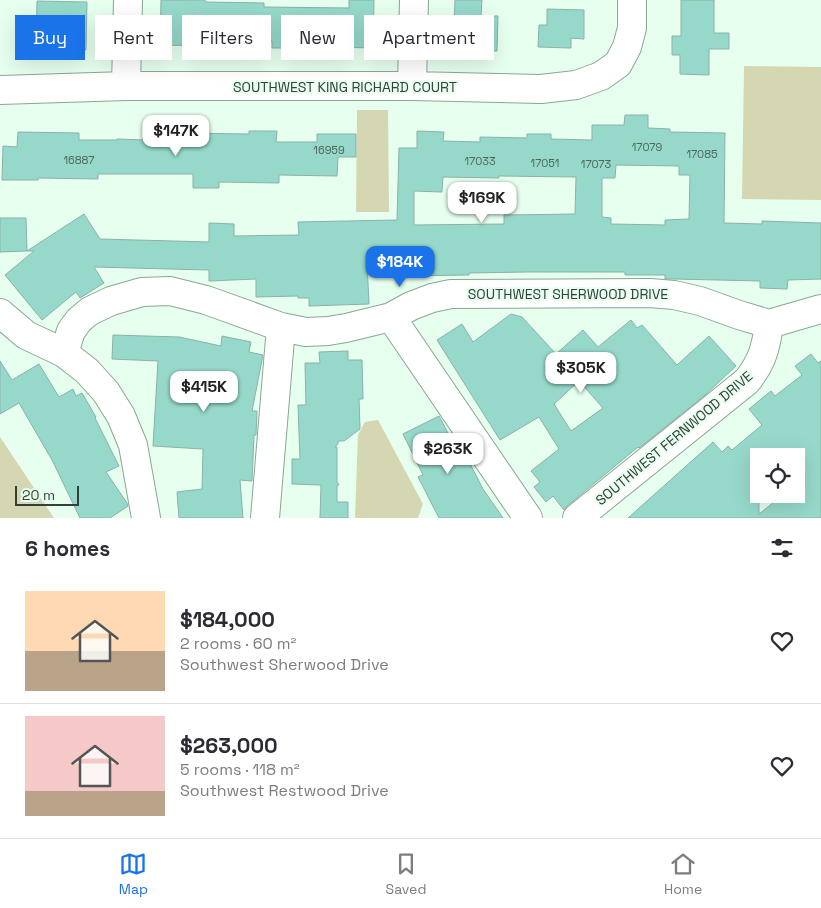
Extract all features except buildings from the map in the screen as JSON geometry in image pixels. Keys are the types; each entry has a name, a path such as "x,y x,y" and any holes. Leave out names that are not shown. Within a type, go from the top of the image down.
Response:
{"street":[{"path":"126,86 128,0"},
{"path":"412,86 414,0"},
{"name":"SOUTHWEST KING RICHARD COURT","path":"0,90 126,86 412,86 541,89 576,86 601,76 618,64 627,48 632,28 632,0"},
{"name":"SOUTHWEST SHERWOOD DRIVE","path":"64,352 71,331 79,320 90,311 111,301 142,292 170,291 206,300 281,327 306,332 346,328 391,317 411,306 432,298 451,294 650,293 674,295 700,301 769,324"},
{"path":"769,324 821,309"},
{"path":"0,313 26,335 64,352 87,371 106,392 121,416 133,445 146,518"},
{"path":"391,317 528,518"},
{"name":"SOUTHWEST FERNWOOD DRIVE","path":"577,518 747,381 756,370 764,355 769,324"},
{"path":"265,518 281,327"}],"green space":[{"path":"744,66 821,67 821,200 742,199"},
{"path":"357,110 388,110 389,212 356,212"},
{"path":"378,420 423,504 418,518 355,518 358,435 365,422"},
{"path":"0,437 54,518 0,518"}]}
